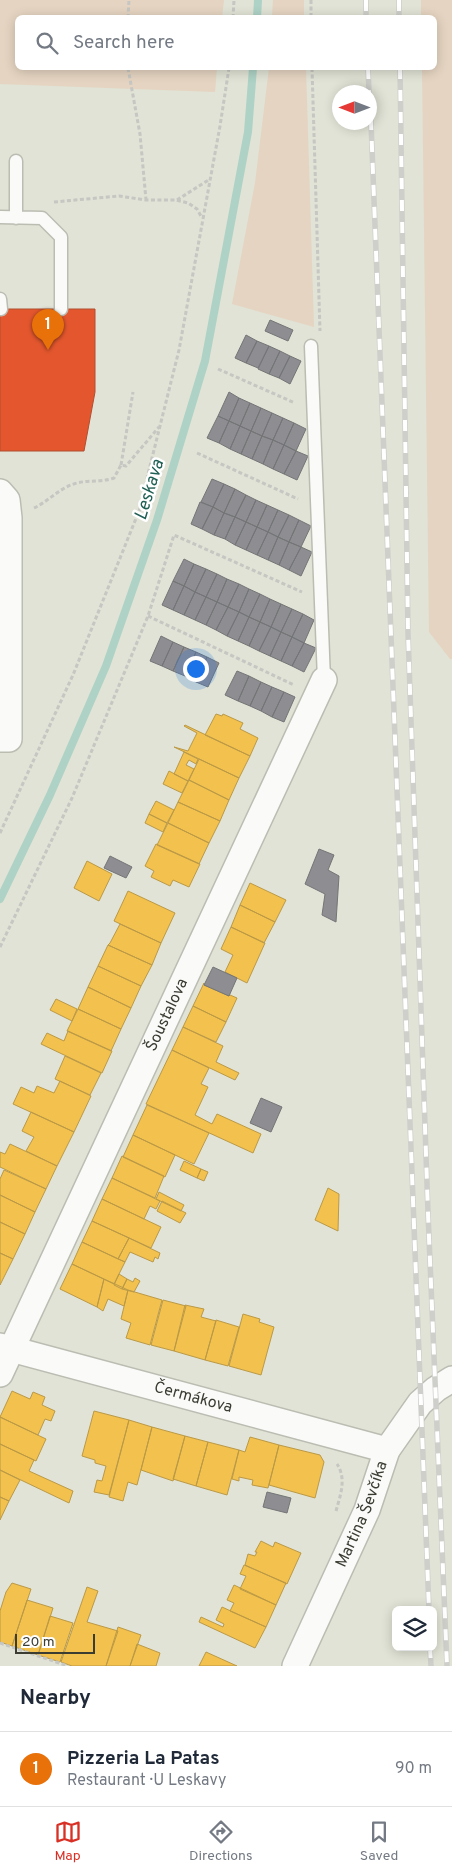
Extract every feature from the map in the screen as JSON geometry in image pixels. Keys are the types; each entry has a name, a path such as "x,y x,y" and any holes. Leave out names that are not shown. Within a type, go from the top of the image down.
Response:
{"street":[{"path":"0,492 7,500 9,518 9,739 0,739"},
{"name":"Šoustalova","path":"0,1374 6,1347 321,688"},
{"name":"Čermákova","path":"6,1347 387,1450"},
{"name":"Martina Ševčíka","path":"295,1666 367,1510 387,1450 420,1403 436,1389 452,1380"}],"lane":[{"path":"16,161 16,218"},
{"path":"0,217 42,218 61,237 61,309"},
{"path":"311,346 321,600 321,688"}],"path":[{"path":"128,15 129,0"},
{"path":"233,15 234,0"},
{"path":"311,0 311,15"},
{"path":"128,70 140,134 146,200"},
{"path":"0,833 73,675 141,506 179,350 229,70"},
{"path":"176,200 210,179"},
{"path":"16,204 119,196 146,200 176,200 188,203 197,209 202,218"},
{"path":"218,369 314,411"},
{"path":"9,518 36,508 69,485 82,482 103,482 114,478 121,465 134,392"},
{"path":"121,465 126,466 161,424"},
{"path":"198,453 317,508"},
{"path":"0,947 72,798 148,616 174,535 321,600"},
{"path":"148,616 321,688"},
{"path":"334,1519 343,1484 340,1469 335,1460"},
{"path":"0,1643 68,1666"}],"shaded area":[{"path":"0,0 224,0 222,15 15,15 15,70 217,70 215,92 0,84"},
{"path":"273,0 304,0 304,15 272,15"},
{"path":"421,0 452,0 452,659 450,659 429,632 422,70 437,70 437,15 421,15"},
{"path":"269,70 306,70 314,327 232,304 255,183"}],"building: Homes":[{"path":"216,714 222,716 223,714 243,723 240,729 258,738 250,756 205,735"},
{"path":"185,725 250,756 239,778 174,747 188,751 197,733"},
{"path":"184,752 198,759 196,764 189,760 186,765 194,769 188,781 174,774"},
{"path":"199,759 239,778 229,800 189,780"},
{"path":"169,771 188,781 182,793 163,784"},
{"path":"189,780 229,800 220,821 178,802"},
{"path":"156,801 174,810 167,823 149,814"},
{"path":"178,802 220,821 209,843 168,823"},
{"path":"149,814 167,823 163,832 145,823"},
{"path":"168,823 209,843 199,864 157,845"},
{"path":"156,844 200,864 189,887 173,880 170,886 151,877 154,871 145,866"},
{"path":"87,861 112,874 99,901 74,888"},
{"path":"250,883 286,900 275,922 240,905"},
{"path":"128,891 175,913 161,943 114,921"},
{"path":"240,905 275,922 264,943 231,927"},
{"path":"120,924 161,943 152,965 108,945"},
{"path":"231,927 265,943 247,983 225,972 233,955 221,949"},
{"path":"108,945 152,965 141,986 98,966"},
{"path":"98,966 141,986 131,1008 88,987"},
{"path":"204,983 204,985 237,998 226,1022 193,1006"},
{"path":"88,987 131,1008 121,1029 78,1009"},
{"path":"56,999 77,1009 72,1021 50,1010"},
{"path":"193,1006 226,1022 216,1042 183,1027"},
{"path":"78,1009 121,1029 111,1051 67,1031"},
{"path":"183,1027 223,1046 216,1062 239,1073 235,1080 172,1050"},
{"path":"68,1031 112,1051 102,1073 41,1044 47,1033 64,1041"},
{"path":"172,1050 209,1068 201,1084 208,1087 195,1115 212,1124 217,1114 261,1134 253,1153 146,1104"},
{"path":"65,1056 101,1073 90,1095 55,1079"},
{"path":"60,1081 91,1096 74,1132 13,1104 21,1087 34,1093 37,1086 54,1093"},
{"path":"147,1105 209,1133 194,1164 133,1135"},
{"path":"31,1112 74,1132 57,1166 26,1151 34,1137 22,1131"},
{"path":"133,1135 175,1155 165,1177 123,1157"},
{"path":"10,1144 57,1166 46,1189 0,1167 0,1152 5,1154"},
{"path":"122,1156 164,1176 155,1198 112,1178"},
{"path":"184,1161 201,1169 197,1178 180,1170"},
{"path":"201,1169 208,1172 204,1181 197,1178"},
{"path":"4,1170 46,1189 35,1212 0,1195 0,1179"},
{"path":"112,1178 160,1201 156,1209 150,1206 144,1219 102,1199"},
{"path":"328,1188 339,1194 338,1231 315,1220"},
{"path":"159,1192 184,1205 181,1211 156,1199"},
{"path":"0,1195 35,1212 25,1234 0,1222"},
{"path":"102,1199 161,1227 151,1248 92,1221"},
{"path":"162,1201 186,1213 180,1223 157,1211"},
{"path":"92,1221 129,1238 118,1259 82,1242"},
{"path":"0,1222 25,1234 13,1259 0,1253"},
{"path":"129,1238 160,1253 158,1259 155,1257 153,1262 130,1252 125,1262 118,1259"},
{"path":"82,1242 125,1262 114,1284 72,1264"},
{"path":"0,1253 13,1259 0,1285"},
{"path":"72,1264 104,1279 97,1307 60,1289"},
{"path":"119,1274 127,1279 122,1289 114,1285"},
{"path":"135,1278 140,1281 134,1292 122,1289 127,1279 133,1282"},
{"path":"104,1279 128,1290 124,1306 108,1299 103,1311 97,1307"},
{"path":"128,1290 162,1300 150,1345 126,1338 131,1323 121,1319"},
{"path":"163,1300 186,1306 174,1351 151,1345"},
{"path":"185,1305 204,1309 201,1317 216,1321 205,1360 174,1351"},
{"path":"243,1314 260,1319 259,1322 274,1327 261,1375 229,1366"},
{"path":"216,1320 239,1327 228,1366 205,1360"},
{"path":"12,1391 30,1399 33,1392 45,1397 42,1405 55,1411 51,1421 45,1419 38,1435 0,1417"},
{"path":"94,1411 129,1420 109,1495 94,1492 97,1480 102,1481 106,1466 82,1456"},
{"path":"0,1417 46,1439 36,1461 0,1444"},
{"path":"129,1420 152,1427 137,1485 128,1482 123,1501 109,1497"},
{"path":"152,1427 185,1436 173,1481 141,1470"},
{"path":"185,1436 208,1442 196,1486 173,1479"},
{"path":"250,1437 279,1445 268,1488 252,1485 253,1480 239,1477 239,1481 232,1479 239,1450 245,1452"},
{"path":"208,1442 239,1450 227,1495 196,1486"},
{"path":"0,1444 34,1460 29,1471 73,1491 69,1503 0,1470"},
{"path":"279,1445 320,1455 324,1462 315,1498 269,1485"},
{"path":"0,1470 20,1480 9,1501 0,1497"},
{"path":"0,1497 9,1501 0,1520"},
{"path":"261,1541 273,1547 275,1542 301,1553 287,1584 245,1565 248,1554 255,1556"},
{"path":"244,1565 286,1583 276,1605 240,1589 246,1576 240,1574"},
{"path":"12,1583 31,1589 12,1646 0,1642 0,1611 6,1592"},
{"path":"234,1585 276,1605 266,1627 230,1611 234,1603 227,1600"},
{"path":"87,1587 98,1591 87,1622 118,1631 106,1666 72,1666 61,1662"},
{"path":"27,1600 53,1608 38,1655 12,1646"},
{"path":"222,1607 266,1627 255,1648 199,1622 201,1617 223,1627 224,1624 216,1620"},
{"path":"50,1616 73,1623 60,1662 38,1655"},
{"path":"118,1627 141,1635 130,1666 106,1666"},
{"path":"137,1644 160,1653 156,1666 130,1666"},
{"path":"206,1652 237,1666 199,1666"}],"building: Shops":[{"path":"0,309 95,309 95,392 84,451 0,451"}],"building: Industry":[{"path":"270,320 293,330 288,341 265,331"},
{"path":"246,335 257,341 246,363 235,358"},
{"path":"257,341 269,346 258,368 246,363"},
{"path":"269,346 280,351 269,374 258,369"},
{"path":"280,351 290,356 279,378 269,374"},
{"path":"290,356 301,361 290,384 279,378"},
{"path":"229,392 239,398 229,421 218,416"},
{"path":"239,398 250,403 240,426 229,421"},
{"path":"250,403 261,408 251,431 240,426"},
{"path":"261,408 272,413 262,436 251,431"},
{"path":"272,413 283,418 273,440 262,436"},
{"path":"218,416 229,421 219,443 207,438"},
{"path":"283,418 294,423 284,445 273,440"},
{"path":"229,421 240,426 230,449 219,443"},
{"path":"294,423 306,429 296,451 284,445"},
{"path":"240,426 251,431 241,454 230,449"},
{"path":"251,431 262,436 252,459 241,454"},
{"path":"262,436 273,440 263,464 252,459"},
{"path":"273,440 284,445 273,469 263,464"},
{"path":"284,445 296,451 284,474 273,469"},
{"path":"296,451 308,456 297,480 284,474"},
{"path":"212,479 224,484 213,507 201,502"},
{"path":"224,484 235,489 224,513 213,507"},
{"path":"235,489 246,495 235,517 224,513"},
{"path":"246,495 256,500 246,522 235,517"},
{"path":"256,500 267,505 257,527 246,522"},
{"path":"200,502 213,507 202,529 191,524"},
{"path":"267,505 278,510 268,532 257,527"},
{"path":"213,507 224,513 214,535 202,529"},
{"path":"278,510 289,515 278,537 268,532"},
{"path":"224,513 235,517 225,539 214,535"},
{"path":"289,515 299,520 289,542 278,537"},
{"path":"235,517 246,522 235,545 225,539"},
{"path":"299,520 311,526 301,547 289,542"},
{"path":"246,522 257,527 246,550 235,545"},
{"path":"257,527 268,532 257,555 246,550"},
{"path":"268,532 278,537 268,560 257,555"},
{"path":"278,537 289,542 279,565 268,560"},
{"path":"289,542 301,547 289,570 279,565"},
{"path":"301,547 312,552 301,576 289,570"},
{"path":"184,559 194,564 184,586 173,581"},
{"path":"194,564 206,569 195,592 184,586"},
{"path":"206,569 217,574 206,597 195,592"},
{"path":"217,574 227,579 217,602 206,597"},
{"path":"227,579 239,584 228,607 217,602"},
{"path":"173,581 184,586 173,610 162,605"},
{"path":"239,584 249,589 239,612 228,607"},
{"path":"184,586 195,592 184,615 173,610"},
{"path":"249,589 260,594 249,617 239,612"},
{"path":"195,592 206,597 195,620 184,615"},
{"path":"260,594 270,599 260,622 249,617"},
{"path":"206,597 217,602 206,625 195,620"},
{"path":"270,599 281,604 271,627 260,622"},
{"path":"217,602 228,607 216,630 206,625"},
{"path":"281,604 292,609 281,632 271,627"},
{"path":"228,607 239,612 227,636 216,630"},
{"path":"292,609 303,614 292,637 281,632"},
{"path":"239,612 249,617 238,641 227,636"},
{"path":"303,614 314,620 304,643 292,637"},
{"path":"249,617 260,622 249,646 238,641"},
{"path":"260,622 271,627 259,651 249,646"},
{"path":"271,627 281,632 270,656 259,651"},
{"path":"281,632 292,637 281,661 270,656"},
{"path":"161,636 173,642 162,666 150,661"},
{"path":"292,637 304,643 292,666 281,661"},
{"path":"173,642 184,647 173,671 162,666"},
{"path":"304,643 316,648 304,672 292,666"},
{"path":"184,647 196,652 185,676 173,671"},
{"path":"196,652 207,657 196,682 185,676"},
{"path":"207,657 219,663 208,687 196,682"},
{"path":"237,671 249,676 238,701 225,695"},
{"path":"249,676 261,682 250,706 238,701"},
{"path":"261,682 272,687 261,711 250,706"},
{"path":"272,687 284,692 272,717 261,711"},
{"path":"284,692 295,697 284,722 272,717"},
{"path":"319,849 334,855 328,870 339,876 336,922 322,915 325,894 305,884"},
{"path":"110,856 132,867 126,878 104,868"},
{"path":"213,967 237,978 229,996 204,985"},
{"path":"261,1098 282,1107 271,1132 250,1123"},
{"path":"267,1492 291,1498 287,1513 263,1507"}],"waterway":[{"name":"Leskava","path":"257,15 258,0"},
{"name":"Leskava","path":"0,899 50,795 106,666 157,520 205,361 248,132 253,70"}],"railway":[{"path":"366,0 366,15"},
{"path":"399,0 399,15"},
{"path":"368,70 369,85"},
{"path":"400,70 408,633 428,1213 447,1666"},
{"path":"371,130 429,1606"},
{"path":"430,1651 431,1666"}],"place":[{"name":"Pizzeria La Patas","path":"48,350"}]}
